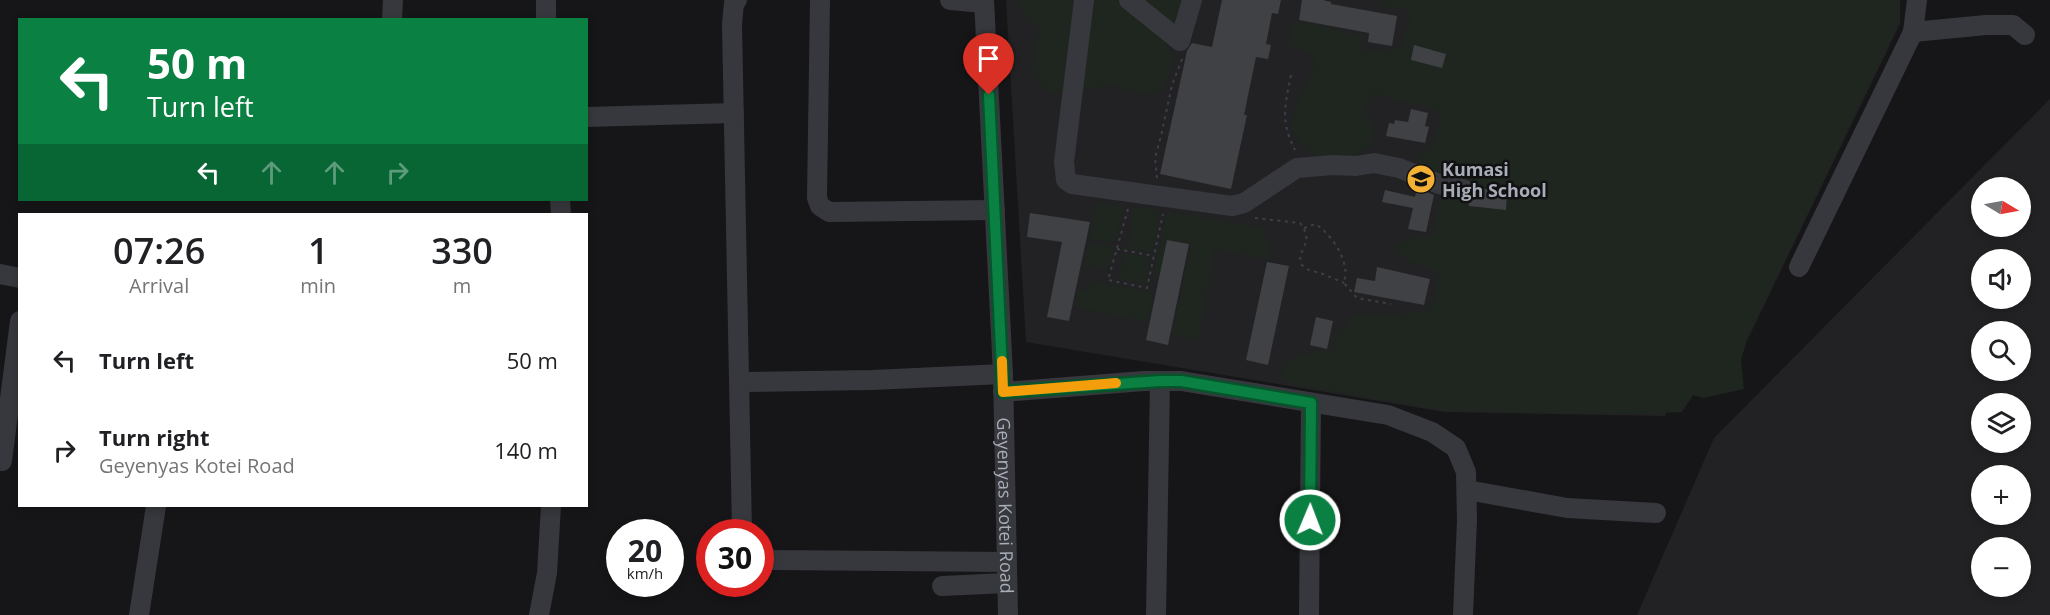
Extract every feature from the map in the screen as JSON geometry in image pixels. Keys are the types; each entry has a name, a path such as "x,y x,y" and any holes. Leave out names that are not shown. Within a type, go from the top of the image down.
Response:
{"street":[{"path":"392,18 393,0"},
{"path":"546,0 546,18"},
{"path":"737,0 734,3 732,24 742,519"},
{"path":"820,0 817,198 820,206 830,212 994,210"},
{"path":"950,0 984,1"},
{"path":"1084,0 1065,162 1066,180 1072,184 1232,206 1244,203 1297,168 1356,166 1374,163 1399,168 1439,184 1463,189"},
{"path":"1129,0 1180,41 1192,0"},
{"path":"1799,267 1913,32 1917,0"},
{"name":"Geyenyas Kotei Road","path":"984,1 1003,383 1008,615"},
{"path":"1913,32 1986,25 2013,25 2025,35"},
{"path":"588,117 734,113"},
{"path":"0,274 18,278"},
{"path":"2,461 18,337"},
{"path":"1156,615 1160,381"},
{"path":"740,382 1181,381 1388,415 1432,432 1456,448 1466,472 1463,615"},
{"path":"1309,615 1311,403"},
{"path":"1467,490 1567,508 1656,513"},
{"path":"139,615 156,507"},
{"path":"539,615 547,573 551,507"},
{"path":"774,560 1006,562"},
{"path":"942,586 1007,582"}],"path":[{"path":"1289,138 1285,126 1284,108 1291,75"},
{"path":"1132,193 1108,280 1147,288 1167,198 1158,183 1155,158 1170,94"},
{"path":"1251,217 1300,222 1307,240 1300,256 1301,264 1306,269 1323,273 1344,283 1357,298 1391,304"},
{"path":"1304,228 1315,224 1325,230 1345,267 1344,283"},
{"path":"1117,249 1154,256"}],"shaded area":[{"name":"Kumasi High School","path":"1006,0 1900,0 1900,24 1744,347 1702,334 1665,416 1445,412 1026,342"},
{"path":"1019,0 1117,0 1167,42 1173,63 1168,78 1161,88 1153,93 1132,91 1111,85 1052,94 1031,74 1039,28 1019,8"},
{"path":"1136,0 1184,0 1178,22 1171,27"},
{"path":"1387,0 1899,0 1899,23 1748,336 1741,360 1744,389 1703,398 1693,395 1682,412 1637,414 1445,411 1293,384 1280,379 1285,362 1300,355 1332,349 1338,334 1353,317 1423,312 1435,299 1438,272 1408,261 1394,247 1414,236 1433,236 1440,192 1414,171 1419,158 1433,143 1442,117 1433,109 1373,93 1364,109 1374,127 1372,145 1355,157 1341,161 1331,161 1315,156 1302,145 1290,128 1297,102 1315,65 1312,54 1287,46 1293,23 1315,24 1361,36 1363,52 1400,48 1410,19 1405,8 1379,7"},
{"path":"2050,99 2050,615 1637,615 1714,438 1971,179 1971,237 2031,237 2031,177 1973,177"},
{"path":"1096,201 1123,206 1117,238 1112,243 1089,239"},
{"path":"1135,206 1160,211 1152,253 1128,249"},
{"path":"1167,211 1263,228 1271,260 1214,249 1199,339 1172,335 1191,244 1167,239 1160,274 1154,273"},
{"path":"1089,243 1114,248 1107,269 1084,265"},
{"path":"1124,253 1151,258 1146,284 1119,280"},
{"path":"1090,280 1153,293 1148,322 1075,307 1078,290 1088,291"}],"building":[{"path":"1222,0 1281,0 1278,14 1272,13 1266,44 1271,45 1268,59 1256,57 1244,115 1247,115 1231,189 1160,174 1187,51 1192,43 1212,47"},
{"path":"1302,0 1323,0 1331,4 1397,16 1392,46 1368,42 1369,33 1299,20"},
{"path":"1414,45 1446,54 1442,68 1411,60"},
{"path":"1411,109 1428,113 1425,126 1429,127 1425,143 1386,136 1389,123 1394,124 1395,120 1408,122"},
{"path":"1417,188 1434,195 1426,232 1408,229 1413,208 1382,202 1385,190 1415,197"},
{"path":"1475,189 1507,189 1506,210 1469,206 1468,200"},
{"path":"1030,213 1090,222 1069,321 1047,317 1062,242 1027,237"},
{"path":"1167,240 1189,244 1168,345 1146,340"},
{"path":"1267,262 1289,266 1268,365 1246,360"},
{"path":"1377,267 1430,279 1424,305 1354,292 1357,278 1375,281"},
{"path":"1316,317 1333,321 1327,349 1310,345"}],"slow traffic":[{"path":"1002,361 1003,392 1116,383"}],"place":[{"name":"Kumasi High School","path":"1421,179"}],"route":[{"path":"989,95 1003,392 1144,381 1181,381 1311,403 1310,520"}]}
